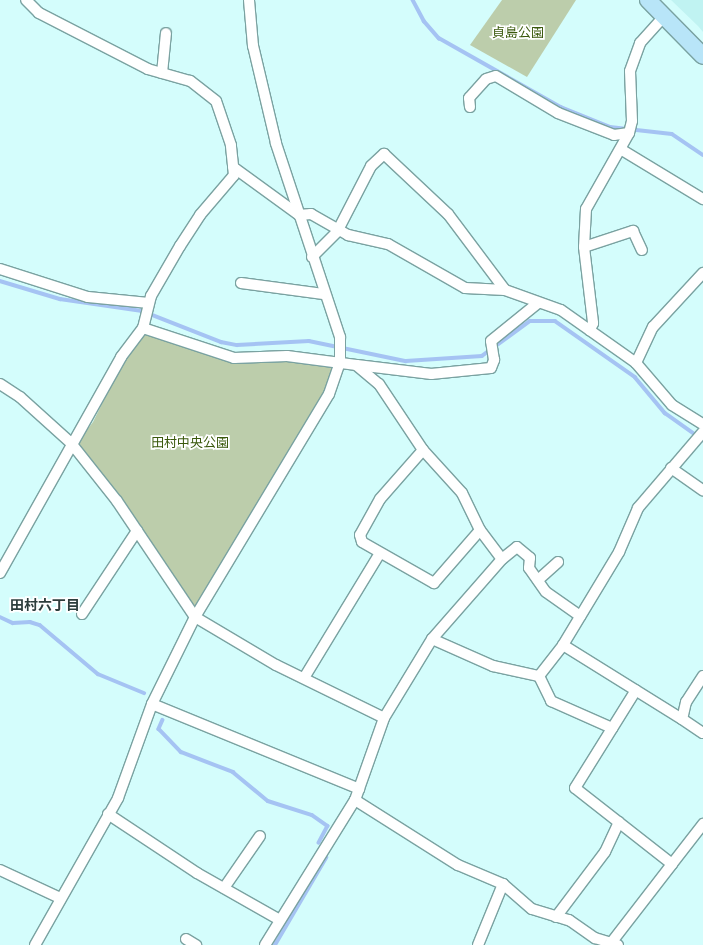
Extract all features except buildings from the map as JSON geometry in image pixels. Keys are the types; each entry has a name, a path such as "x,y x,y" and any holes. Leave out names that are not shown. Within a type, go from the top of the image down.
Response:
{"main road":[{"path":"648,0 703,56"}],"street":[{"path":"0,573 71,443 90,418 121,358 144,325 149,305 200,215 234,175 231,145 216,101 190,81 162,73 39,13 26,0"},
{"path":"35,945 60,898 118,798 152,704 195,617 329,394 340,362 340,341 323,294 276,143 253,46 250,0"},
{"path":"590,330 593,322 584,247 586,209 622,150 629,134 632,120 630,71 640,43 664,16"},
{"path":"162,73 166,33"},
{"path":"470,108 469,98 486,79 496,76 558,113 614,134 629,134"},
{"path":"622,150 703,199"},
{"path":"312,257 337,232 371,166 384,154 448,214 505,290"},
{"path":"233,167 299,215 311,214 337,232 388,244 465,288 505,290 561,310 636,363 672,405 703,424"},
{"path":"584,247 633,232 642,250"},
{"path":"0,269 88,296 149,305"},
{"path":"636,363 653,327 703,273"},
{"path":"241,283 323,294"},
{"path":"144,325 234,358 287,356 431,374 491,368 494,360 490,341 538,303"},
{"path":"356,365 379,384 424,450 462,493 480,530 502,559"},
{"path":"0,384 20,396 71,443 137,531 195,617 304,678 384,718"},
{"path":"539,676 563,645 619,552 638,508 703,432"},
{"path":"424,450 380,499 360,535 362,542 380,554 434,583 480,530"},
{"path":"671,468 703,490"},
{"path":"82,614 137,531"},
{"path":"265,945 355,800 384,718 432,639 502,559 517,547 530,558 528,568 546,592 580,616"},
{"path":"304,678 380,554"},
{"path":"538,580 558,562"},
{"path":"432,639 493,666 539,676"},
{"path":"563,645 703,733"},
{"path":"539,676 551,701 612,728"},
{"path":"682,719 686,702 703,676"},
{"path":"636,690 575,788 672,864"},
{"path":"152,704 359,789"},
{"path":"355,800 458,865 502,884 532,909 556,916 614,944 703,824"},
{"path":"108,814 224,888 280,920"},
{"path":"556,916 605,852 619,822"},
{"path":"224,888 260,836"},
{"path":"0,870 60,898"},
{"path":"478,945 502,884"},
{"path":"186,938 196,945"}],"shaded area":[{"path":"671,0 703,0 703,32 698,26"}],"green space":[{"name":"貞島公園","path":"502,0 576,0 527,77 470,45"},
{"name":"田村中央公園","path":"144,333 232,363 286,360 334,366 325,392 196,609 77,443 93,422 124,359"}],"waterway":[{"path":"413,0 424,21 439,38 561,107 610,127 672,134 703,155"},
{"path":"0,281 60,299 142,311 221,342 237,345 309,341 406,361 482,356 530,321 555,321 635,377 665,413 703,440"},
{"path":"0,617 13,623 30,622 40,625 98,674 144,693"},
{"path":"163,720 159,729 181,752 233,772 268,801 312,815 328,826 319,843"},
{"path":"275,945 326,858"}],"district":[{"name":"田村六丁目","path":"45,605"}]}
